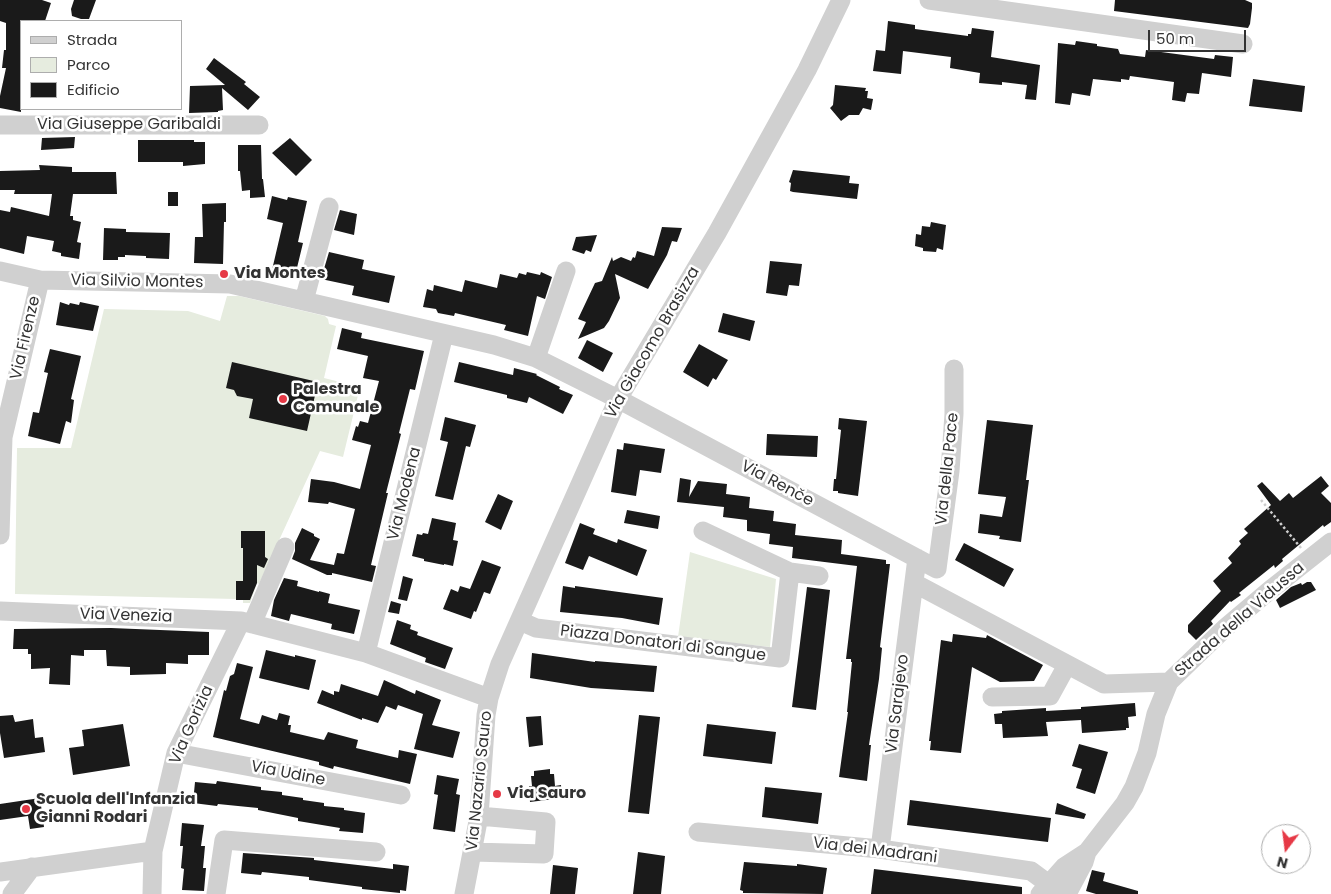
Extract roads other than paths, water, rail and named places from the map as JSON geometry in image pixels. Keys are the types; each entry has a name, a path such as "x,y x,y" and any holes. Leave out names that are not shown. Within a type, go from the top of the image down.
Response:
{"street":[{"name":"Via Giacomo Brasizza","path":"489,698 500,664 618,399 717,233 807,70 842,0"},
{"path":"928,0 1244,44"},
{"name":"Via Giuseppe Garibaldi","path":"0,125 259,125"},
{"path":"304,301 329,207"},
{"name":"Via Silvio Montes","path":"0,271 40,280 230,284 494,345 536,358 618,399"},
{"path":"536,358 566,271"},
{"name":"Via Firenze","path":"0,535 6,396 40,280"},
{"name":"Via Modena","path":"366,653 444,334"},
{"name":"Via della Pace","path":"937,569 950,471 954,414 954,369"},
{"name":"Via Renče","path":"618,399 937,569"},
{"path":"703,531 790,572 819,576"},
{"name":"Strada della Vidussa","path":"1067,894 1084,862 1087,852 1125,803 1134,787 1145,762 1156,714 1169,682 1225,628 1331,542"},
{"path":"246,623 285,547"},
{"name":"Via Sarajevo","path":"880,850 917,558"},
{"name":"Piazza Donatori di Sangue","path":"520,621 536,628 780,658 790,572"},
{"path":"914,583 1104,684 1169,682"},
{"name":"Via Venezia","path":"0,611 246,623 366,653 489,698"},
{"name":"Via Gorizia","path":"152,894 153,852 176,753 246,623"},
{"path":"992,697 1050,696 1067,665"},
{"name":"Via Nazario Sauro","path":"464,894 479,816 486,715 489,698"},
{"name":"Via Udine","path":"176,753 401,795"},
{"path":"473,852 544,854 546,822 479,816"},
{"name":"Via dei Madrani","path":"698,832 880,850 1031,871 1050,890"},
{"path":"216,894 224,840 376,852"},
{"path":"0,872 153,852"},
{"path":"1050,890 1064,867 1087,852"},
{"path":"12,894 32,867"}],"place":[{"name":"Via Montes","path":"224,274"},
{"name":"Palestra Comunale","path":"283,399"},
{"name":"Via Sauro","path":"497,794"},
{"name":"Scuola dell'Infanzia Gianni Rodari","path":"26,809"}]}
